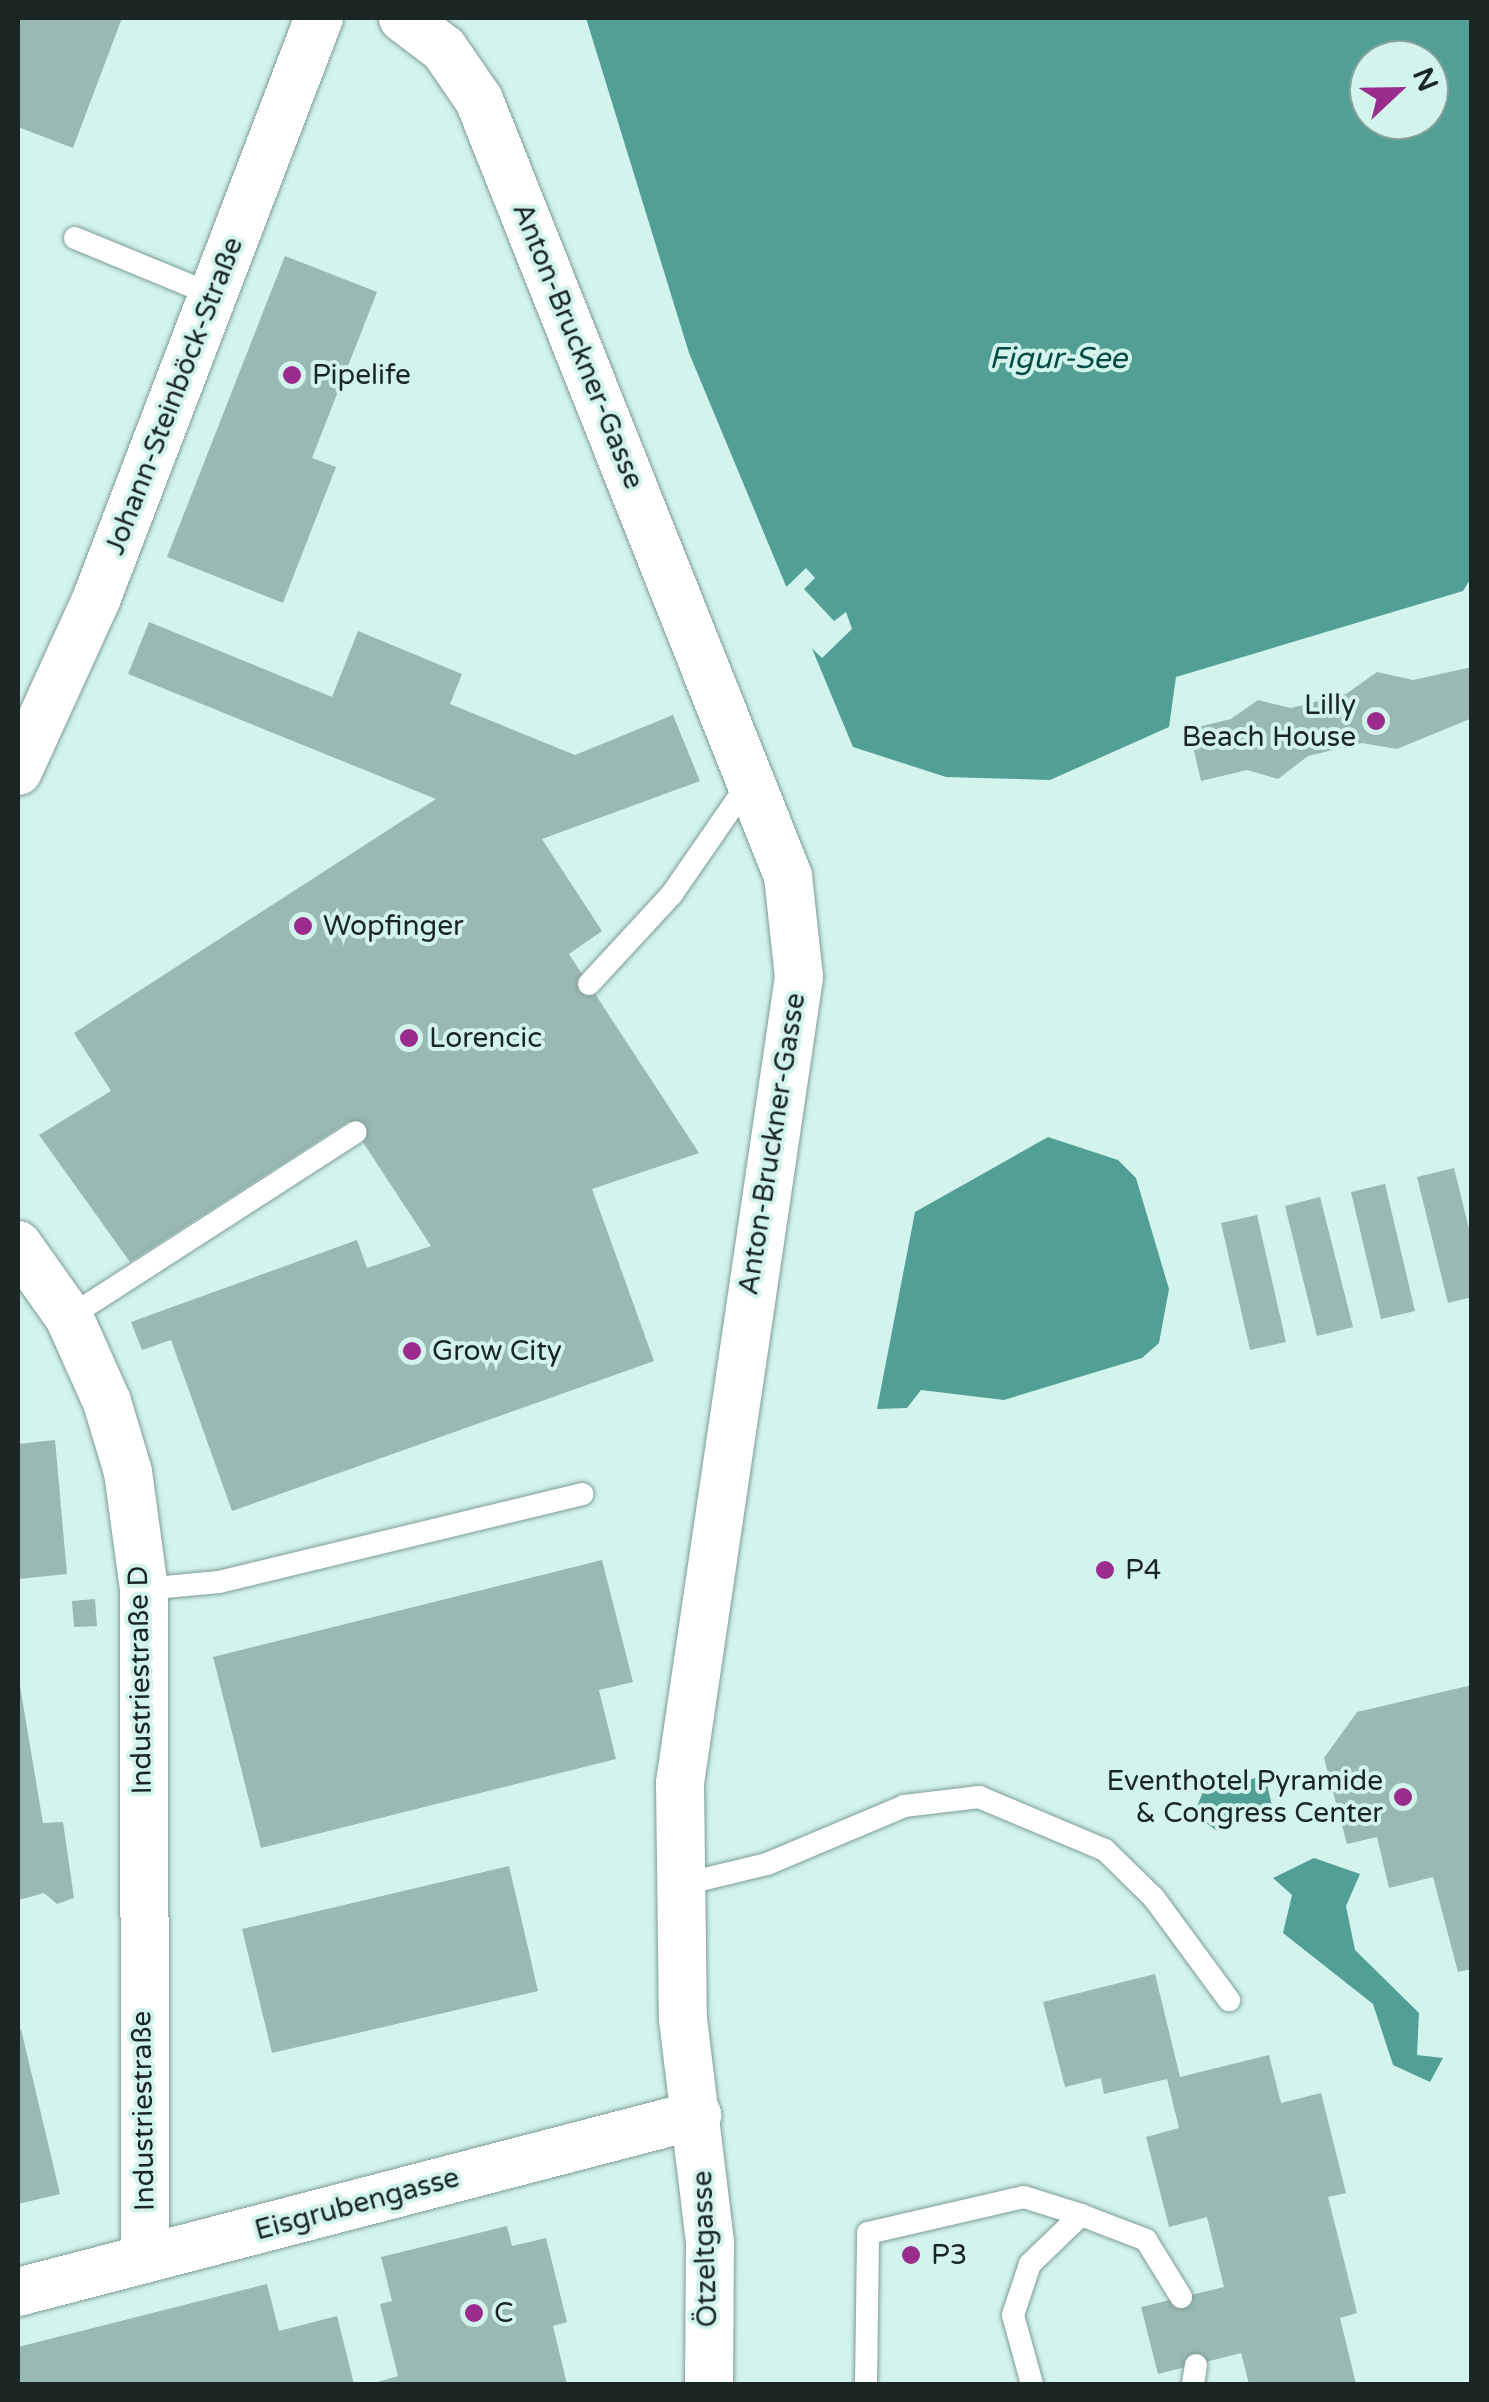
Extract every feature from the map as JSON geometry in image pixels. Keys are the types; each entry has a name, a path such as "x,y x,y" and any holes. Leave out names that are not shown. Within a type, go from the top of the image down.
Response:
{"street":[{"name":"Johann-Steinböck-Straße","path":"18,770 96,600 319,18"},
{"name":"Anton-Bruckner-Gasse","path":"404,18 444,48 479,100 788,876 799,977 687,1698 680,1885 683,2019 697,2114"},
{"name":"Industriestraße D","path":"18,1246 69,1317 128,1472 144,1588 141,1964"},
{"name":"Industriestraße","path":"141,1964 145,2259"},
{"name":"Eisgrubengasse","path":"18,2292 697,2114"},
{"name":"Ötzeltgasse","path":"697,2114 709,2384"}],"lane":[{"path":"75,238 213,295"},
{"path":"589,984 672,894 752,778"},
{"path":"69,1317 356,1132"},
{"path":"144,1588 219,1582 582,1494"},
{"path":"680,1885 768,1864 904,1806 979,1797 1105,1850 1154,1898 1230,2000"},
{"path":"866,2384 868,2233 1024,2197 1146,2240 1181,2297"},
{"path":"1032,2384 1013,2315 1030,2264 1081,2214"}],"water":[{"name":"Figur-See","path":"586,18 1471,18 1471,578 1463,591 1176,677 1169,727 1050,780 946,777 853,747 689,353"},
{"path":"1048,1137 1118,1160 1136,1178 1169,1289 1159,1343 1142,1358 1004,1400 921,1390 907,1408 877,1409 915,1212"},
{"path":"1265,1775 1272,1806 1217,1831 1194,1814 1207,1782 1219,1789"},
{"path":"1314,1858 1360,1874 1346,1906 1355,1950 1419,2013 1417,2055 1443,2058 1430,2082 1393,2065 1373,2004 1283,1933 1292,1895 1273,1878"}],"pier":[{"path":"806,568 815,578 804,589 834,621 846,612 852,629 822,658 801,638 782,591"}],"building":[{"path":"18,18 122,18 73,148 18,127"},
{"name":"Pipelife","path":"285,256 377,292 312,458 336,467 283,603 167,557"},
{"path":"149,622 332,697 358,631 462,674 450,704 575,755 673,715 700,781 542,839 602,931 569,954 699,1153 592,1189 654,1361 232,1511 171,1340 142,1350 131,1322 357,1240 367,1268 431,1246 349,1121 130,1262 39,1135 111,1091 74,1033 436,799 128,674"},
{"path":"1472,667 1472,718 1397,749 1362,743 1308,756 1278,779 1247,770 1201,781 1189,729 1231,719 1258,700 1291,708 1346,694 1377,672 1413,680"},
{"path":"1454,1168 1472,1241 1472,1297 1448,1303 1417,1177"},
{"path":"1385,1184 1415,1311 1381,1319 1351,1192"},
{"path":"1320,1197 1353,1327 1317,1336 1285,1206"},
{"path":"1257,1215 1286,1342 1250,1350 1221,1223"},
{"path":"55,1440 67,1574 18,1579 18,1444"},
{"path":"602,1560 633,1682 599,1690 616,1759 261,1848 213,1657"},
{"path":"95,1599 97,1626 74,1627 72,1601"},
{"path":"18,1674 43,1823 63,1822 74,1898 57,1904 44,1893 18,1900"},
{"name":"Eventhotel Pyramide & Congress Center","path":"1472,1685 1472,1969 1458,1972 1433,1877 1389,1888 1377,1837 1347,1844 1324,1758 1357,1712"},
{"path":"509,1866 538,1991 272,2053 242,1929"},
{"path":"1155,1974 1180,2077 1269,2055 1281,2103 1321,2093 1346,2193 1328,2197 1357,2313 1340,2318 1356,2384 1249,2384 1241,2353 1158,2374 1141,2307 1224,2287 1207,2217 1169,2227 1146,2137 1179,2128 1167,2079 1104,2094 1101,2078 1065,2087 1043,2002"},
{"path":"21,2029 60,2194 18,2204 18,2030"},
{"name":"C","path":"507,2226 512,2246 546,2238 567,2322 553,2326 567,2384 371,2384 398,2376 380,2304 392,2301 381,2257"},
{"path":"267,2284 279,2331 337,2316 354,2384 18,2384 18,2347"}],"place":[{"name":"Pipelife","path":"292,375"},
{"name":"Lilly Beach House","path":"1376,721"},
{"name":"Wopfinger","path":"303,926"},
{"name":"Lorencic","path":"409,1038"},
{"name":"Grow City","path":"412,1351"},
{"name":"P4","path":"1105,1570"},
{"name":"Eventhotel Pyramide & Congress Center","path":"1403,1797"},
{"name":"P3","path":"911,2255"},
{"name":"C","path":"474,2313"}]}
